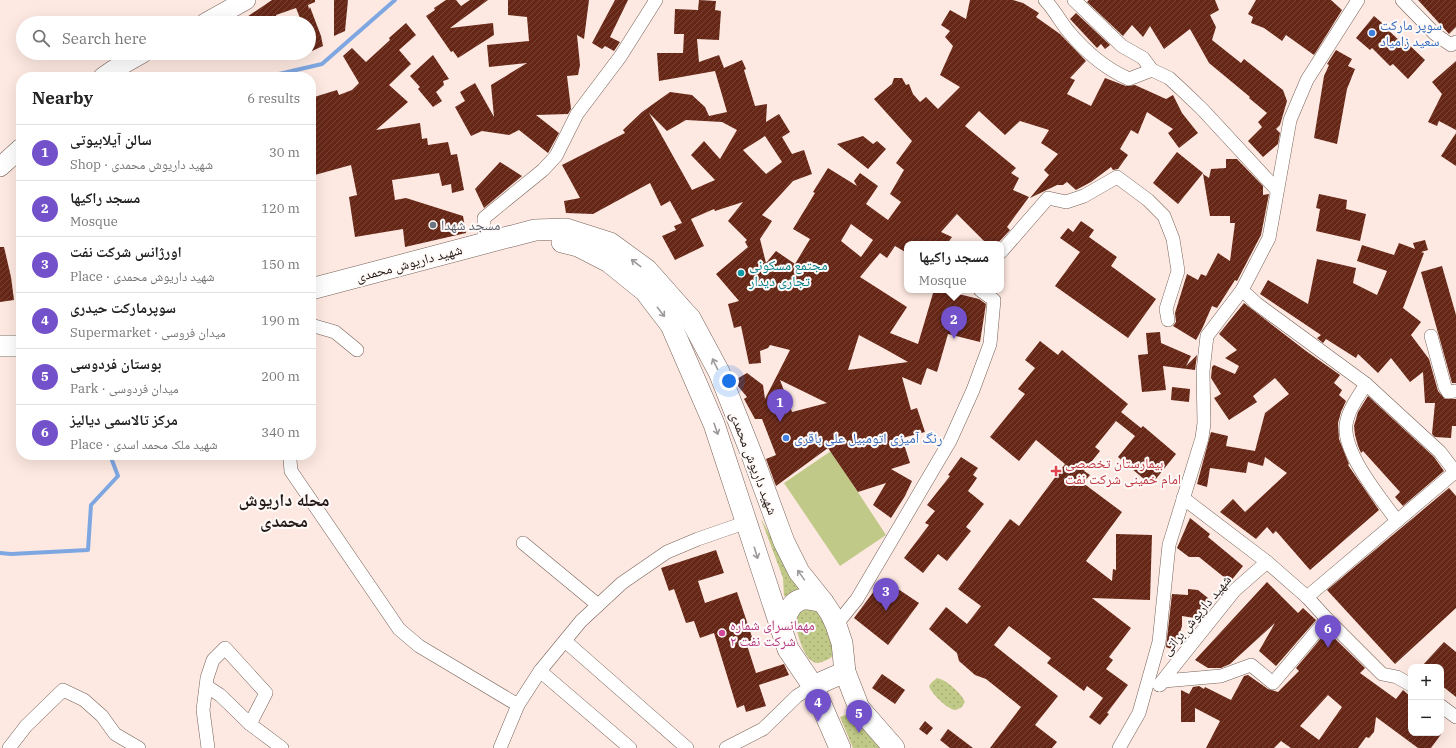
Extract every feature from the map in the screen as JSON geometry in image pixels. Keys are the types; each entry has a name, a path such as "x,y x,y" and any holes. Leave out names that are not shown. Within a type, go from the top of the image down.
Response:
{"main road":[{"path":"217,16 246,0"},
{"path":"110,72 131,60"},
{"path":"0,167 16,153"},
{"name":"شهید داریوش محمدی","path":"316,288 534,230 566,229 610,243 647,270 690,318 719,372 784,542 799,572 832,614 842,643 845,672 859,708 894,748"},
{"name":"شهید داریوش محمدی","path":"508,237 550,240 578,246 609,262 646,291 671,324 714,424 788,649 813,686 840,748"},
{"path":"782,630 785,616 790,607 798,601 806,598 823,602"},
{"path":"813,686 845,672"}],"street":[{"path":"484,243 484,218 543,170 556,156 578,114 620,57 656,0"},
{"path":"1045,0 1056,12 1068,31 1094,57 1115,74 1129,79 1152,70"},
{"path":"1074,0 1122,46 1143,58 1152,70 1169,78 1182,89 1277,190"},
{"path":"1119,748 1139,713 1159,642 1169,544 1202,438 1204,423 1203,371 1207,336 1242,290 1269,238 1290,120 1307,80 1358,0"},
{"path":"1402,0 1435,34 1454,44"},
{"path":"1004,249 1048,198 1066,202 1084,196 1117,177 1148,200 1164,216 1173,239 1178,270 1166,309 1168,320"},
{"path":"1242,290 1257,304 1366,384 1440,452 1456,473 1307,597"},
{"path":"836,625 857,599 942,454 973,390 990,344 994,300 984,293"},
{"path":"316,326 335,332 357,350"},
{"path":"1431,336 1445,387 1448,392 1456,391"},
{"path":"1366,384 1353,404 1346,426 1348,443 1356,463 1397,521"},
{"path":"290,460 291,471 399,630 419,646 518,705"},
{"path":"1183,498 1267,562 1307,597 1382,674 1397,677 1408,684"},
{"path":"500,748 518,705 540,671 581,621 598,605 622,584 667,552 698,539 747,522"},
{"path":"523,543 598,605"},
{"name":"شهید داریوش براتی","path":"1139,713 1235,590 1267,562"},
{"path":"1160,685 1164,681 1221,676 1251,665 1273,683 1327,619"},
{"path":"565,641 687,748"},
{"path":"208,748 203,710 207,678 213,660 225,648 266,694 250,724"},
{"path":"540,671 630,748"},
{"path":"206,686 220,695 250,724 282,748"},
{"path":"726,748 763,730 797,696 813,686"},
{"path":"9,748 26,726 63,690 84,700 102,716 115,734 139,748"},
{"path":"1444,708 1456,717"}],"green space":[{"path":"831,451 886,535 840,566 784,483"},
{"path":"761,519 783,558 805,588 791,596 784,596 783,578"},
{"path":"801,609 822,610 835,651 830,659 816,663 806,654 801,643 796,624 796,617"},
{"path":"937,678 949,684 960,695 965,702 961,708 955,710 952,709 944,704 933,693 929,686"},
{"path":"853,712 884,748 853,748 840,717"}],"building":[{"path":"272,0 315,0 315,2 308,5 313,16 299,16 296,8 276,16 248,16"},
{"path":"334,0 348,0 345,31 334,36"},
{"path":"446,0 456,0 461,6 470,0 488,0 450,28 493,23 494,35 458,58 453,51 451,52 426,16 435,10 434,8"},
{"path":"508,0 589,0 584,39 577,35 580,65 578,75 567,76 571,109 568,114 536,115 559,133 548,153 519,130 509,135 482,131 471,136 455,107 465,101 460,92 475,83 494,117 491,85 527,63 489,67 487,45 529,41 527,17 508,15"},
{"path":"615,0 628,0 610,37 620,42 614,51 605,46 602,49 592,43"},
{"path":"699,0 716,1 715,10 721,11 719,40 697,39 699,62 719,55 724,68 742,60 746,69 744,70 755,106 767,104 766,122 779,114 790,132 782,137 792,154 804,150 812,174 793,181 762,215 772,221 760,239 766,263 776,251 795,264 810,239 793,229 828,168 857,186 854,181 860,173 878,186 866,204 888,220 901,202 890,194 904,170 896,163 912,141 874,99 892,84 894,78 902,78 906,85 909,84 913,94 920,102 926,97 938,109 960,87 940,75 953,46 945,37 950,31 941,25 950,10 966,19 970,0 1013,0 1023,3 1039,13 1036,17 1060,34 1086,61 1070,78 1075,80 1067,94 1091,106 1105,78 1126,86 1135,85 1166,99 1173,95 1182,113 1198,133 1179,148 1168,133 1173,129 1147,112 1138,134 1131,130 1120,149 1128,155 1118,169 1113,170 1111,167 1091,182 1076,190 1067,182 1063,185 1057,185 1030,198 1049,175 1044,170 1058,154 1041,143 1049,130 1020,121 1005,135 979,111 965,126 1016,168 1011,173 1019,178 1013,190 1029,197 1007,227 1010,230 1000,241 984,241 957,214 941,232 952,237 949,241 904,241 904,251 895,246 887,258 880,253 860,277 907,307 890,333 918,344 933,293 954,293 979,299 986,304 980,342 948,334 937,372 927,368 921,385 902,377 911,410 917,408 925,432 902,438 910,463 891,469 912,481 905,496 891,518 873,505 886,483 858,492 828,448 776,486 766,459 776,455 762,419 755,419 744,399 747,397 737,385 735,380 747,373 763,385 765,399 790,350 770,345 768,348 760,351 761,363 749,364 741,326 734,328 728,304 739,301 716,274 748,247 745,242 747,240 728,221 743,202 715,211 714,209 691,219 704,246 675,260 662,236 676,230 674,226 682,223 670,201 661,206 650,183 593,214 566,213 564,201 580,198 562,165 625,133 623,130 642,112 670,92 692,95 705,107 709,116 727,112 715,71 659,81 657,53 683,53 684,34 674,34 675,9 698,10","holes":["649,113 667,131 686,120 722,122 737,130 720,159 704,141 691,155 715,180 692,190","765,136 782,162 766,174 743,150","851,224 873,240 861,257 841,241","859,335 908,362 848,370","780,380 827,403 792,412"]},
{"path":"1089,0 1215,0 1219,10 1210,15 1216,27 1212,40 1241,63 1244,59 1283,90 1287,101 1280,125 1276,129 1280,133 1278,144 1263,157 1248,141 1262,127 1258,122 1267,113 1209,63 1190,29 1164,49 1150,26 1143,37 1132,25 1123,36 1087,2"},
{"path":"1256,0 1331,0 1342,10 1314,55 1286,35 1282,41 1264,28 1251,23 1253,17 1248,14"},
{"path":"1418,0 1456,0 1456,27 1449,34"},
{"path":"1076,13 1110,45 1105,49 1101,44 1097,48 1070,19"},
{"path":"1374,16 1402,43 1404,40 1425,60 1408,79 1393,64 1390,66 1372,48 1370,50 1356,38"},
{"path":"316,23 321,36 323,46 316,49"},
{"path":"406,23 416,35 399,50 411,64 389,85 408,102 376,130 420,123 422,139 427,138 428,145 448,142 451,155 457,154 464,190 452,193 451,184 442,186 439,173 392,180 395,200 406,198 463,216 466,233 405,247 403,229 355,237 349,197 357,195 351,165 316,175 316,96 337,90 339,95 352,90 359,83 343,56 352,48 366,62 390,40 389,38"},
{"path":"1336,50 1352,59 1348,66 1355,69 1347,89 1337,144 1314,138 1324,76 1329,65 1327,64"},
{"path":"433,55 449,79 443,81 444,85 436,92 442,101 433,107 418,89 420,87 410,76"},
{"path":"1456,61 1456,130 1439,121 1437,126 1428,122 1442,94 1432,82"},
{"path":"1456,133 1456,166 1441,156"},
{"path":"863,136 873,144 877,141 886,149 868,169 837,144"},
{"path":"1177,152 1203,173 1178,204 1153,183"},
{"path":"1226,159 1237,159 1263,186 1263,195 1269,194 1261,235 1237,281 1235,280 1217,308 1212,306 1196,340 1173,326 1176,322 1175,313 1187,274 1198,280 1201,274 1206,276 1218,253 1230,261 1235,223 1230,223 1230,216 1210,216 1203,174 1209,178 1211,169 1226,168"},
{"path":"500,162 522,176 484,208 475,189"},
{"path":"1319,194 1347,200 1346,209 1366,214 1360,241 1316,231 1320,209 1316,208"},
{"path":"1081,221 1094,230 1089,237 1117,257 1111,266 1156,299 1128,338 1055,286 1080,252 1060,238 1068,228 1073,232"},
{"path":"1425,240 1428,250 1421,252 1424,253 1403,308 1421,322 1411,335 1429,359 1438,391 1445,399 1456,399 1456,426 1452,426 1451,438 1435,437 1432,434 1435,403 1425,403 1423,372 1410,382 1391,358 1378,373 1358,354 1356,358 1326,339 1323,343 1317,338 1321,335 1260,294 1268,280 1308,304 1317,259 1356,268 1353,283 1377,295 1387,271 1357,261 1362,245 1394,255 1399,243 1415,249 1413,243"},
{"path":"0,247 4,247 11,277 14,300 0,302"},
{"path":"1442,266 1456,315 1456,383 1452,383 1421,272"},
{"path":"1244,303 1340,375 1334,383 1342,390 1339,395 1346,401 1338,423 1339,439 1349,464 1348,465 1379,510 1310,570 1276,531 1273,534 1267,527 1256,539 1220,512 1233,499 1245,512 1287,473 1265,457 1263,466 1248,462 1246,473 1210,468 1207,487 1197,484 1211,432 1228,436 1226,446 1255,451 1265,413 1289,394 1275,378 1253,396 1257,402 1229,420 1214,398 1221,394 1211,378 1212,367 1214,365 1235,374 1239,366 1225,358 1237,350 1219,334"},
{"path":"1160,332 1161,343 1191,356 1186,366 1197,355 1195,370 1163,366 1166,390 1142,392 1138,355 1148,354 1146,333"},
{"path":"1040,341 1058,355 1062,350 1128,404 1121,412 1141,428 1143,426 1176,454 1151,485 1118,457 1135,436 1116,421 1095,447 1100,451 1084,471 1090,475 1083,483 1122,512 1086,561 1112,581 1113,569 1116,570 1116,534 1152,535 1150,600 1092,598 1131,628 1109,657 1113,660 1106,669 1128,685 1100,725 1089,717 1103,698 1087,686 1084,691 1047,663 1051,658 1009,626 994,645 1058,696 1035,725 1057,742 1052,748 990,748 1021,707 986,679 975,675 959,661 957,653 929,629 946,607 967,624 981,606 958,589 1010,519 1019,526 1065,464 1036,440 1019,461 990,437 1025,394 1018,389 1035,368 1025,360"},
{"path":"1172,387 1190,389 1189,402 1171,400"},
{"path":"1368,396 1434,457 1444,471 1403,506 1395,497 1400,492 1363,451 1361,453 1358,446 1354,426 1358,412"},
{"path":"961,457 978,468 973,475 977,478 968,491 984,504 966,527 971,531 947,561 938,554 923,573 904,558 929,525 925,523 935,511 927,505 950,476 948,475"},
{"path":"1449,488 1456,496 1456,608 1395,664 1327,590"},
{"path":"1190,518 1210,534 1208,537 1243,566 1230,582 1199,557 1189,557 1177,548"},
{"path":"716,550 724,573 698,581 705,603 737,592 753,640 746,642 756,673 784,664 789,675 759,685 766,706 746,712 744,705 737,708 714,633 700,638 694,621 686,623 674,589 669,591 661,568"},
{"path":"883,579 919,603 888,645 854,618"},
{"path":"1267,582 1298,613 1303,608 1316,620 1276,666 1259,651 1275,623 1230,664 1221,668 1208,668 1195,660"},
{"path":"1188,589 1198,590 1208,598 1195,618 1182,616 1182,626 1174,650 1166,647 1172,594 1188,595"},
{"path":"1327,631 1365,668 1360,673 1396,699 1403,690 1408,694 1408,736 1440,736 1431,748 1418,748 1376,717 1374,732 1369,738 1366,737 1358,748 1291,748 1281,741 1274,748 1206,748 1220,721 1195,708 1195,722 1181,722 1181,690 1189,694 1193,687 1199,686 1204,689 1205,687 1231,700 1244,676 1248,675 1268,689 1278,692 1299,671 1296,668","holes":["1328,695 1342,707 1319,740 1300,726"]},
{"path":"1444,642 1456,652 1456,697 1444,687 1444,664 1424,664"},
{"path":"882,674 905,690 895,704 872,688"},
{"path":"925,721 933,728 927,735 919,729"},
{"path":"948,729 973,748 950,748 940,740"}],"waterway":[{"path":"288,72 322,64 395,0"},
{"path":"0,553 11,554 88,550 91,505 118,476 112,460"}],"place":[{"name":"سوپر مارکت سعید زامیاد","path":"1372,33"},
{"name":"مسجد شهدا","path":"433,225"},
{"name":"مجتمع مسکونی تجاری دیدار","path":"741,273"},
{"name":"مسجد راکیها","path":"954,339"},
{"name":"سالن آیلابیوتی","path":"780,422"},
{"name":"رنگ آمیزی اتومبیل علی باقری","path":"786,438"},
{"name":"بیمارستان تخصصی امام خمینی شرکت نفت","path":"1056,471"},
{"name":"اورژانس شرکت نفت","path":"886,611"},
{"name":"مهمانسرای شماره ۲ شرکت نفت","path":"722,633"},
{"name":"مرکز تالاسمی دیالیز","path":"1328,648"},
{"name":"سوپرمارکت حیدری","path":"818,722"},
{"name":"بوستان فردوسی","path":"859,733"}],"district":[{"name":"محله داریوش محمدی","path":"284,510"}]}
